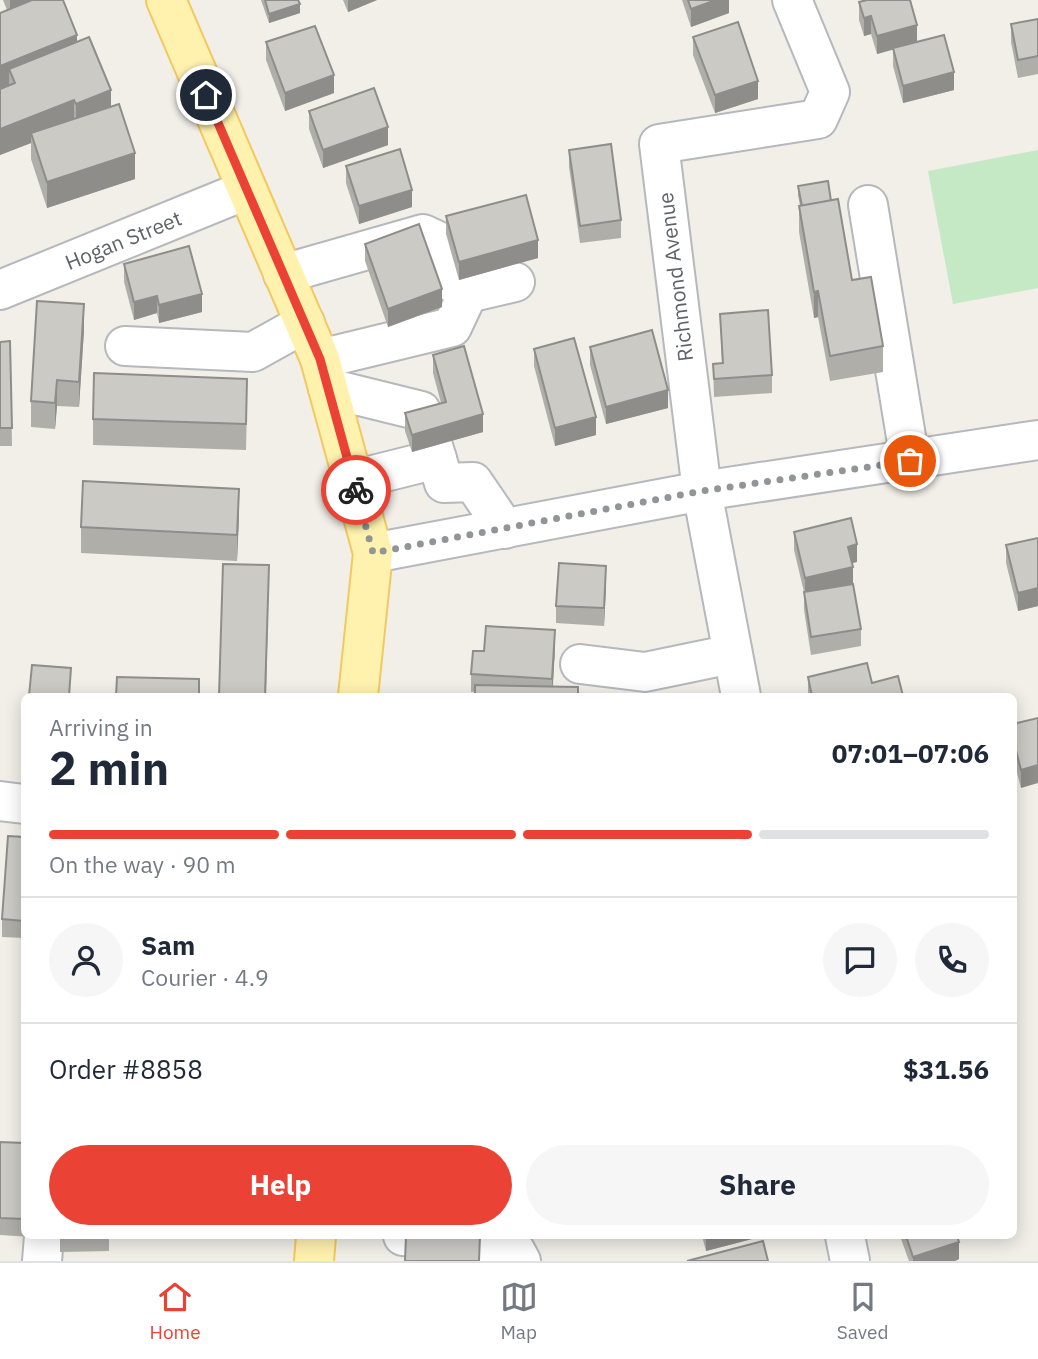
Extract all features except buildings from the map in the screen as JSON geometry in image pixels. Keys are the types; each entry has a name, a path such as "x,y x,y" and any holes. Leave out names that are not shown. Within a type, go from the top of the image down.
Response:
{"main road":[{"path":"166,0 305,323 324,374 373,553 358,693"},
{"path":"314,1261 316,1239"}],"street":[{"name":"Richmond Avenue","path":"740,693 702,491 659,144 818,119 830,92 792,0"},
{"name":"Hogan Street","path":"0,290 246,190"},
{"path":"867,205 910,461"},
{"path":"283,274 423,234 440,242 452,282 468,293 515,282"},
{"path":"324,374 452,327 468,293"},
{"path":"125,346 254,352 305,323"},
{"path":"324,374 421,411 444,483 472,482 505,530"},
{"path":"373,553 702,491 1038,440"},
{"path":"353,480 432,444"},
{"path":"580,664 645,684 732,654"},
{"path":"0,801 21,804"},
{"path":"42,1261 44,1239"},
{"path":"438,1239 507,1245 515,1250 521,1261"},
{"path":"846,1239 850,1261"}],"green space":[{"path":"1038,150 1038,288 953,304 928,171"}],"way so far":[{"path":"356,490 373,553 702,491 910,461"}],"route":[{"path":"206,95 320,359 356,490"}]}
